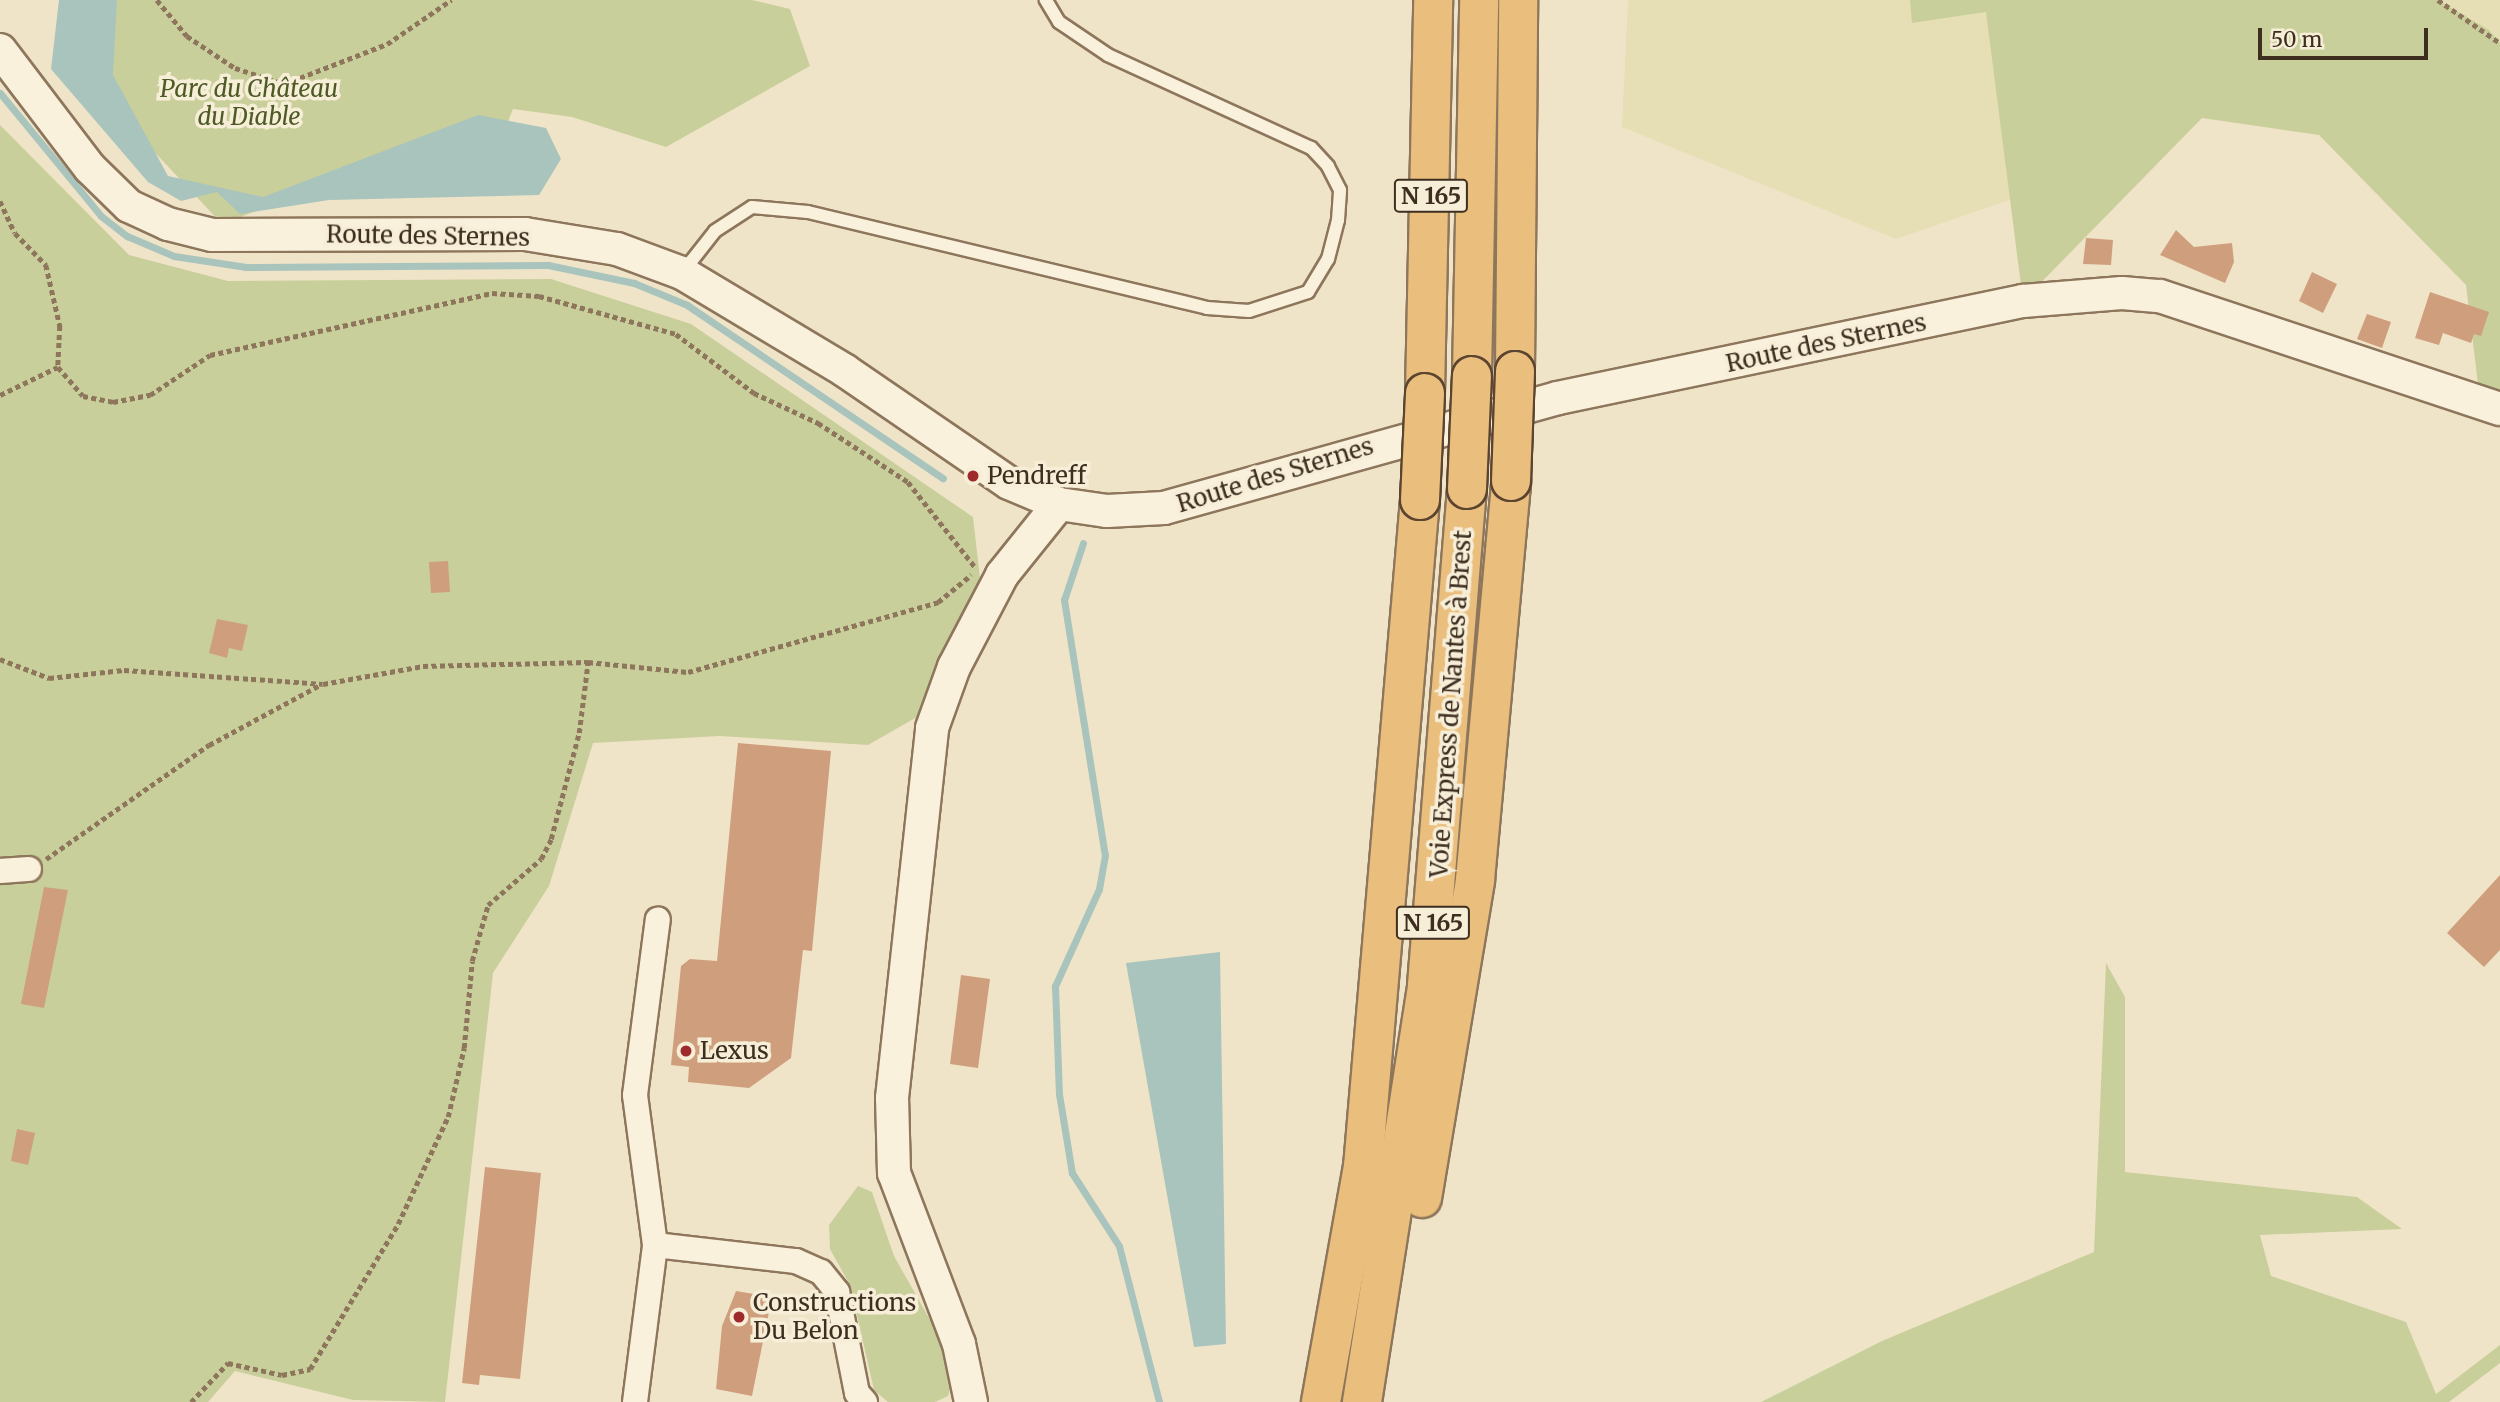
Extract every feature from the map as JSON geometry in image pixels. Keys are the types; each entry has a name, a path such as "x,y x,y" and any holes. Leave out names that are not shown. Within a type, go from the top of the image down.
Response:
{"highway":[{"name":"Voie Express de Nantes à Brest","path":"1321,1402 1363,1167 1420,500 1433,0"},
{"name":"Voie Express de Nantes à Brest","path":"1362,1402 1431,947 1467,489 1472,376 1479,0"},
{"path":"1371,1355 1404,1297 1475,880 1511,481 1518,0"}],"street":[{"name":"Route des Sternes","path":"0,50 90,168 129,206 169,224 212,235 525,234 617,249 682,273 844,369 1009,483 1059,504 1107,511 1164,508 1366,447 1559,398 2023,301 2122,293 2160,296 2500,409"},
{"path":"971,1402 959,1344 894,1173 891,1098 932,727 989,573 1059,504"},
{"path":"0,871 29,869"},
{"path":"635,1402 656,1245 635,1095 658,919"},
{"path":"656,1245 796,1261 821,1272 837,1292 857,1393 864,1402"}],"lane":[{"path":"682,273 715,231 752,207 808,212 1207,308 1249,311 1308,292 1328,259 1338,220 1340,190 1328,166 1311,148 1108,55 1059,22 1046,0"}],"path":[{"path":"157,0 187,36 235,68 284,83 387,44 451,0"},
{"path":"2438,0 2500,43"},
{"path":"0,201 15,233 46,265 60,326 58,367 83,396 113,402 150,395 210,355 492,293 539,296 677,334 754,393 818,423 908,482 989,573 938,602 688,672 588,662 423,666 323,684 124,670 49,678 0,659"},
{"path":"0,395 58,367"},
{"path":"191,1402 228,1363 282,1375 310,1369 398,1224 448,1117 464,1048 472,961 488,905 541,859 551,839 579,733 588,662"},
{"path":"29,869 99,827 209,745 323,684"}],"shaded area":[{"path":"1628,0 1910,0 1913,23 1986,12 2012,199 1896,239 1622,127"},
{"path":"2438,0 2500,0 2500,43 2489,30"}],"green space":[{"name":"Parc du Château du Diable","path":"108,0 752,0 790,9 810,66 666,147 572,117 513,109 503,134 430,145 222,224 130,126 112,75"},
{"path":"1910,0 2438,0 2489,30 2500,43 2500,409 2480,401 2466,285 2319,135 2202,118 2023,301 1986,12 1912,23"},
{"path":"0,125 129,255 228,281 551,279 691,324 973,517 980,578 917,717 868,745 720,736 593,743 549,886 493,973 445,1402 353,1400 235,1371 208,1402 0,1402"},
{"path":"2106,963 2125,997 2125,1172 2357,1197 2402,1229 2260,1235 2271,1276 2406,1322 2436,1394 2500,1345 2500,1363 2449,1402 1761,1402 1882,1341 2094,1252"},
{"path":"858,1186 872,1192 894,1256 938,1334 953,1380 948,1396 935,1402 888,1402 874,1390 850,1285 830,1249 829,1225"}],"water":[{"path":"59,0 117,0 113,75 168,176 263,197 478,115 546,128 561,159 539,195 329,200 240,214 217,192 181,201 148,182 51,69"},
{"path":"1220,952 1226,1344 1194,1347 1126,963"}],"building":[{"path":"2176,230 2194,247 2232,243 2234,262 2225,283 2160,255"},
{"path":"2086,238 2113,240 2111,265 2083,264"},
{"path":"2312,272 2337,284 2323,313 2299,301"},
{"path":"2430,292 2489,312 2481,336 2474,334 2471,343 2443,333 2439,345 2415,338"},
{"path":"2367,314 2391,322 2382,348 2357,339"},
{"path":"448,561 450,592 431,593 429,562"},
{"path":"217,619 248,625 242,651 229,648 227,658 209,653"},
{"path":"738,743 831,751 812,951 803,950 791,1058 749,1088 688,1082 689,1067 671,1065 681,966 690,959 717,961"},
{"path":"2500,875 2500,950 2484,967 2447,933"},
{"path":"44,887 68,890 44,1008 21,1004"},
{"path":"961,975 990,979 978,1068 950,1064"},
{"path":"17,1129 35,1133 28,1165 11,1161"},
{"path":"485,1167 541,1173 520,1379 480,1375 479,1385 462,1383"},
{"path":"736,1291 772,1297 752,1396 716,1389 722,1326"}],"waterway":[{"path":"0,93 101,216 127,236 174,256 246,267 548,265 634,283 687,305 943,478"},
{"path":"1083,543 1064,600 1105,855 1099,889 1055,986 1059,1094 1072,1173 1119,1246 1159,1402"}],"place":[{"name":"Pendreff","path":"973,476"},
{"name":"Lexus","path":"686,1051"},
{"name":"Constructions Du Belon","path":"739,1317"}]}
